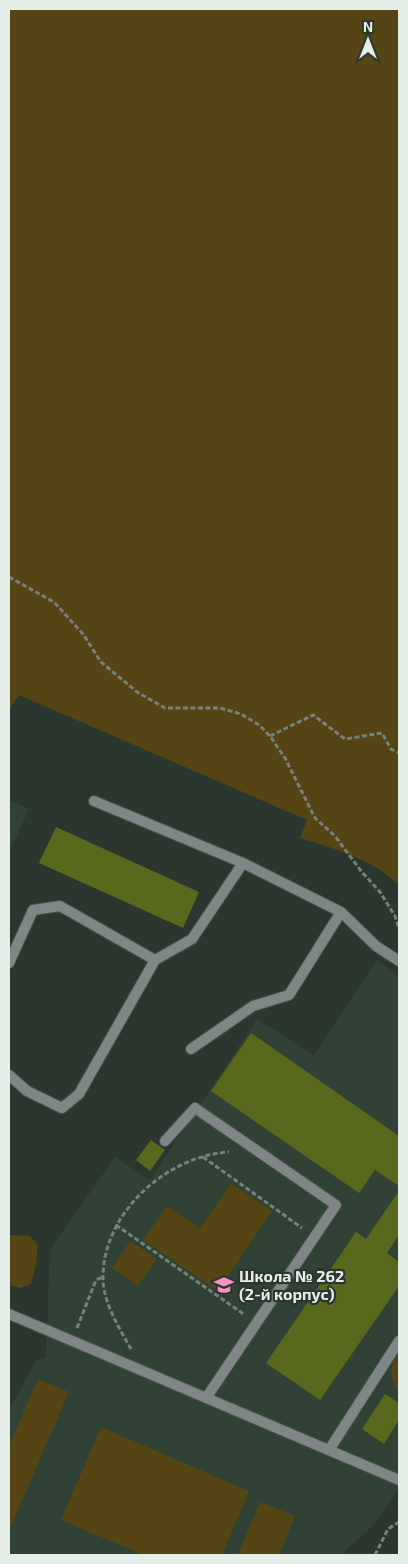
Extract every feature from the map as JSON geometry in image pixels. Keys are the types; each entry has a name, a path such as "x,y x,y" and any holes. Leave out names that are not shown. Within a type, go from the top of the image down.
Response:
{"lane":[{"path":"94,801 243,863 341,912 376,946 399,961"},
{"path":"9,1076 27,1091 62,1108 79,1094 155,960 192,939 243,863"},
{"path":"9,963 33,910 60,906 155,960"},
{"path":"191,1049 253,1006 289,996 341,912"},
{"path":"165,1141 195,1108 336,1205 250,1319 206,1398"},
{"path":"9,1314 399,1480"},
{"path":"329,1450 399,1342"}],"path":[{"path":"9,577 54,602 83,634 101,662 137,692 165,708 220,708 241,714 259,725 270,736 285,758 315,818 335,836 380,892 396,916 399,928"},
{"path":"270,736 313,715 345,739 382,734 391,749 399,752"},
{"path":"132,1350 109,1302 103,1277 116,1225 128,1207 147,1188 180,1166 203,1156 232,1152"},
{"path":"203,1156 314,1236"},
{"path":"116,1225 250,1319 241,1324"},
{"path":"75,1333 96,1280 103,1277"},
{"path":"375,1555 388,1529 399,1522"}],"shaded area":[{"path":"9,9 399,9 399,886 391,877 354,856 300,838 307,820 19,695 9,710"},
{"path":"9,800 29,809 9,853"},
{"name":"Школа № 262 (2-й корпус)","path":"377,960 399,976 399,1490 372,1526 341,1555 9,1555 9,1410 37,1359 46,1358 50,1249 115,1157 150,1180 257,1019 314,1055"},
{"path":"231,1183 272,1211 218,1291 143,1240 167,1206 200,1228"},
{"path":"9,1235 30,1236 38,1245 36,1265 31,1284 20,1288 9,1285"},
{"path":"130,1241 157,1259 138,1286 112,1268"},
{"path":"399,1355 399,1394 392,1379 392,1369 395,1359"},
{"path":"38,1379 69,1392 9,1531 9,1446"},
{"path":"101,1427 249,1491 222,1555 143,1555 61,1520"},
{"path":"260,1502 295,1516 279,1555 238,1555"}],"building":[{"path":"56,827 199,892 183,928 39,863"},
{"path":"251,1033 399,1136 399,1186 375,1170 359,1193 211,1091"},
{"path":"151,1140 165,1150 150,1171 136,1160"},
{"path":"399,1191 399,1235 387,1253 399,1262 399,1286 320,1400 266,1363 356,1232 366,1239"},
{"path":"385,1394 399,1403 399,1420 384,1444 362,1429"}],"place":[{"name":"Школа № 262 (2-й корпус)","path":"224,1285"}]}
